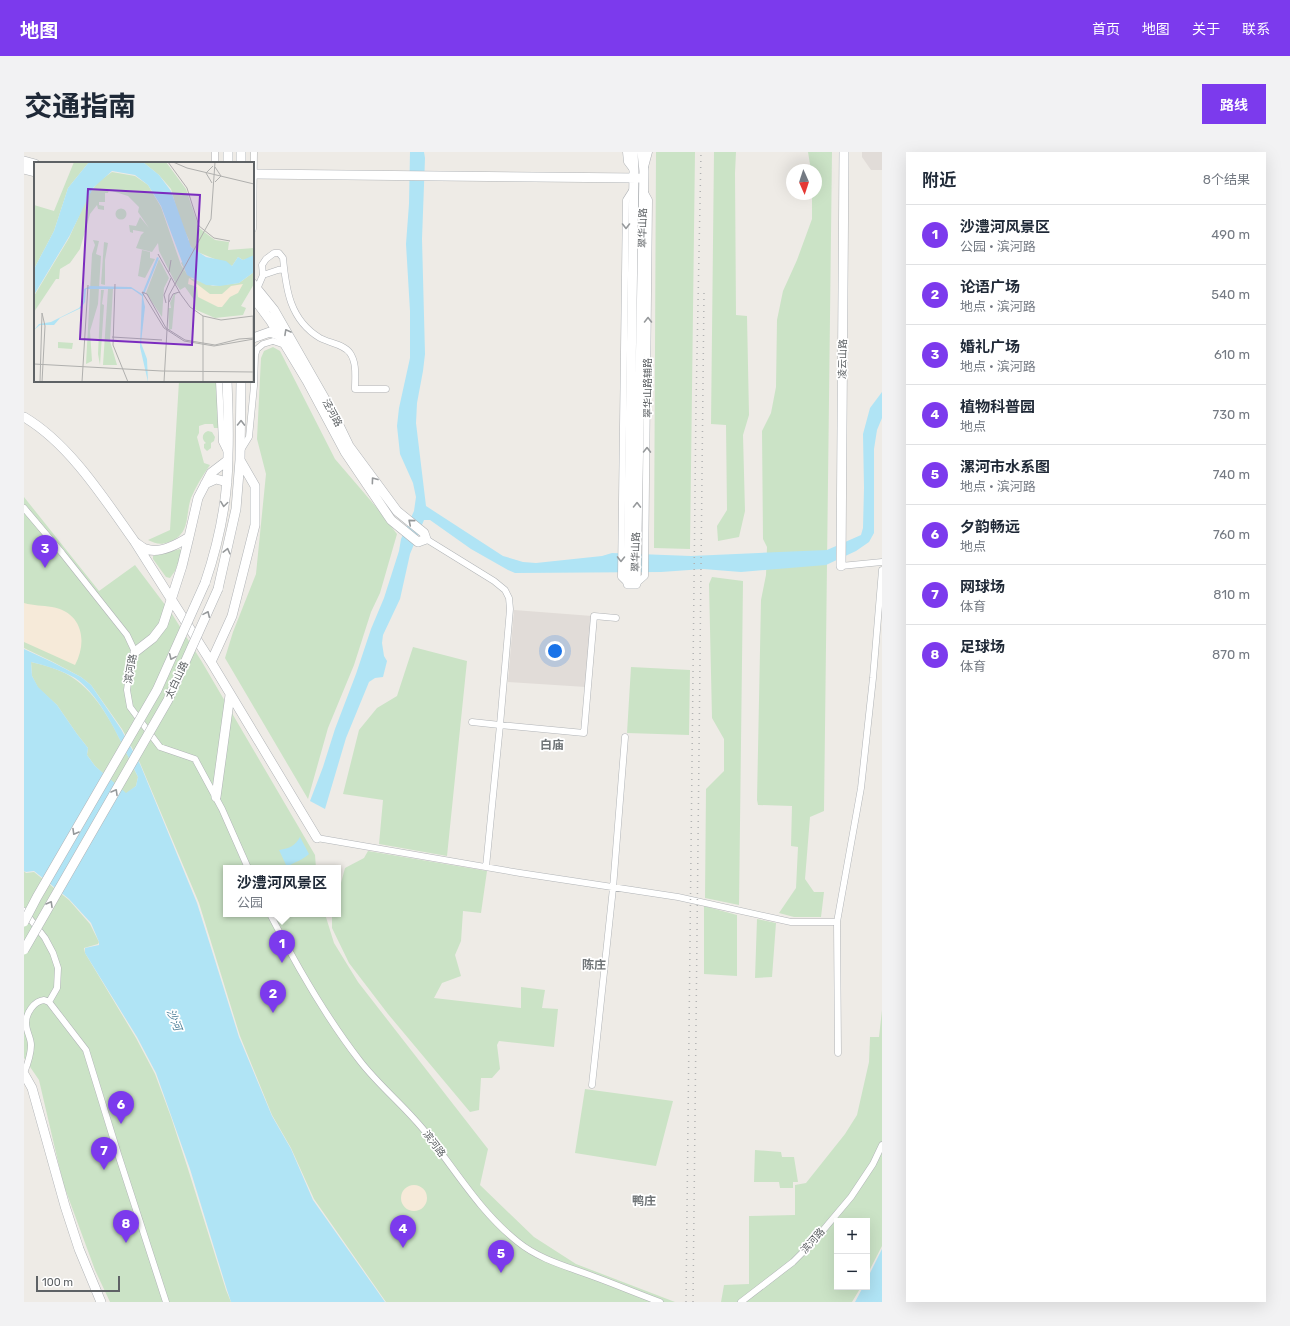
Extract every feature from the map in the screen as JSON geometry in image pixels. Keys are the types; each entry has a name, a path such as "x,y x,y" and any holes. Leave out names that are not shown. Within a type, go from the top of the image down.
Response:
{"street":[{"path":"241,152 242,162"},
{"path":"254,152 254,174 397,175 644,174 649,152"},
{"path":"626,152 627,162 633,174"},
{"name":"翠华山路","path":"633,152 633,543"},
{"name":"翠华山路","path":"630,580 633,543 644,189 642,152"},
{"name":"凌云山路","path":"841,565 844,152"},
{"path":"24,161 34,164"},
{"path":"24,169 34,172"},
{"path":"254,290 262,275 262,265 266,259 274,253 279,253 283,258 289,298 296,314 308,329 321,338 350,352 354,361 355,389 386,389"},
{"path":"262,275 284,269"},
{"name":"泾河路","path":"254,290 278,335 307,381 345,452 391,520 423,538"},
{"name":"泾河路","path":"254,290 274,310 334,415 349,446 397,511 423,538"},
{"path":"254,338 270,332 278,335"},
{"path":"211,662 232,616 255,524 254,486 240,455 249,437 254,386 255,355 257,349 263,344 272,341 285,345"},
{"path":"135,652 153,638 161,622 171,599 182,566 198,498 211,473 228,457 222,442 219,382"},
{"name":"太白山路","path":"24,922 157,690 205,583 210,569 221,523 227,482 227,382"},
{"name":"太白山路","path":"24,950 168,700 218,589 236,510 240,455 241,382"},
{"path":"24,417 54,440 86,474 135,542 211,662 317,838 613,888 678,897 791,922 837,922"},
{"path":"205,484 216,479 227,482"},
{"name":"滨河路","path":"24,508 127,635 135,652 127,690 130,707 160,747 195,759 216,797 247,865"},
{"path":"135,542 146,550 155,550 175,546 189,537"},
{"path":"423,538 494,581 505,590 509,598 510,609 486,867"},
{"path":"633,543 645,576 630,580 633,543"},
{"path":"841,565 882,562"},
{"path":"838,1052 837,922 861,788 882,570"},
{"path":"472,722 584,733 594,616 616,618"},
{"path":"216,797 230,695"},
{"path":"592,1085 613,888 625,737"},
{"path":"24,911 45,938 53,953 58,968 57,988 49,1002"},
{"name":"滨河路","path":"272,917 329,1018 361,1062 408,1111 457,1176 498,1224 519,1243 540,1256 660,1302"},
{"path":"101,1302 79,1249 65,1206 32,1088 24,1073 30,1058 31,1044 26,1023 28,1014 34,1004 41,1000 49,1002 86,1050 166,1302"},
{"name":"滨河路","path":"741,1302 794,1262 814,1241 851,1197 873,1164 882,1145"}],"shaded area":[{"path":"862,152 882,152 882,170 871,170 862,157"},
{"path":"514,610 592,616 586,687 508,682"}],"green space":[{"path":"656,152 695,152 690,549 654,548"},
{"path":"714,152 736,152 736,315 747,316 749,415 743,435 745,511 739,537 718,541 717,526 727,510 726,425 711,424"},
{"path":"808,152 832,152 824,811 810,817 805,879 814,892 824,892 821,917 794,917 779,913 796,888 798,847 791,846 792,806 758,805 757,800 761,600 766,575 767,547 763,539 762,431 771,413 776,387 777,320 783,291 797,260 812,219 812,200 822,200 822,164 810,164"},
{"path":"273,347 280,351 335,459 397,534 380,593 371,612 354,665 328,728 308,799 225,658 233,632 256,574 266,474 257,439 261,358 264,351"},
{"path":"179,382 218,382 220,428 214,428 213,424 199,426 199,433 197,437 204,463 210,465 191,498 184,529 176,539 163,544 158,544 148,540 170,530"},
{"path":"208,431 212,432 215,437 214,441 211,443 211,448 207,451 204,448 204,444 206,443 203,440 203,436 204,433"},
{"path":"24,497 99,591 135,565 172,614 202,662 315,855 316,865 223,865 223,917 326,917 334,943 358,982 488,1149 480,1185 534,1237 576,1264 675,1302 386,1302 314,1199 291,1148 272,1115 240,1036 199,903 140,763 122,729 91,685 81,677 24,648"},
{"path":"180,549 182,552 175,571 170,578 166,577 153,559 153,556"},
{"path":"712,577 743,581 739,905 705,898 706,789 724,771 724,739 712,718 709,584"},
{"path":"413,647 467,661 447,856 379,844 383,800 343,794 359,730 377,708 397,696"},
{"path":"31,662 55,669 76,680 87,689 105,712 138,777 136,786 126,794 95,766 87,755 88,748 57,705 38,688 32,676"},
{"path":"631,667 690,670 689,735 627,733"},
{"path":"368,851 487,871 481,913 463,911 461,941 455,955 461,976 442,983 434,998 521,1008 521,987 545,990 542,1008 558,1009 554,1047 499,1041 497,1045 500,1069 492,1078 481,1078 479,1110 470,1112 388,1014 349,963 332,928 332,917 341,917 341,883 345,868 364,858"},
{"path":"24,871 26,873 34,872 69,900 90,924 99,942 98,944 84,948 85,953 136,1038 155,1074 171,1117 231,1302 110,1302 95,1270 63,1183 39,1080 24,1058"},
{"path":"704,906 737,915 737,976 704,974"},
{"path":"757,919 776,923 772,977 755,978"},
{"path":"882,1010 882,1246 870,1269 870,1218 834,1218 834,1290 859,1290 852,1302 721,1302 724,1285 749,1284 749,1216 795,1215 795,1185 806,1183 845,1134 857,1115 869,1062 870,1037 879,1037"},
{"path":"585,1089 673,1101 656,1166 575,1153"},
{"path":"755,1150 781,1152 782,1157 794,1157 798,1182 793,1182 793,1188 780,1188 779,1182 754,1182"}],"sand":[{"path":"24,603 62,610 76,621 80,629 81,647 75,665 24,642"},
{"path":"414,1185 423,1189 427,1198 423,1207 414,1211 405,1207 401,1198 405,1189"}],"water":[{"path":"410,152 424,152 425,158 422,239 425,354 417,403 416,423 426,506 503,556 523,562 536,563 602,556 612,553 691,556 827,550 861,535 863,528 864,488 863,434 870,408 882,392 882,418 877,430 874,449 874,533 869,542 856,551 826,565 741,572 703,569 661,572 515,573 471,549 430,520 424,520 410,554 400,599 383,635 382,643 384,656 387,661 383,677 375,678 369,682 346,738 325,809 310,801 371,629 384,598 399,551 401,539 414,511 416,497 413,483 400,454 397,426 399,408 410,358 410,311 406,244 409,204"},
{"name":"沙河","path":"24,649 81,677 91,685 121,729 140,764 197,903 239,1037 272,1116 291,1149 313,1200 385,1302 231,1302 190,1169 156,1073 137,1037 85,953 85,948 99,945 91,923 69,899 34,871 24,871","holes":["31,662 59,670 75,678 95,697 111,723 138,777 136,786 126,793 95,766 87,755 88,748 57,705 38,687 32,676"]},
{"path":"300,837 309,854 291,865 286,865 279,850 292,846"},
{"path":"882,1249 882,1302 855,1302 861,1290 870,1290 870,1273"}],"railway":[{"path":"686,1302 696,405 701,152"},
{"path":"693,1302 704,292"}],"place":[{"name":"婚礼广场","path":"45,568"},
{"name":"沙澧河风景区","path":"282,963"},
{"name":"论语广场","path":"273,1013"},
{"name":"夕韵畅远","path":"121,1124"},
{"name":"网球场","path":"104,1170"},
{"name":"足球场","path":"126,1243"},
{"name":"植物科普园","path":"403,1248"},
{"name":"漯河市水系图","path":"501,1273"}],"district":[{"name":"白庙","path":"552,745"},
{"name":"陈庄","path":"594,965"},
{"name":"鸭庄","path":"644,1201"}]}
